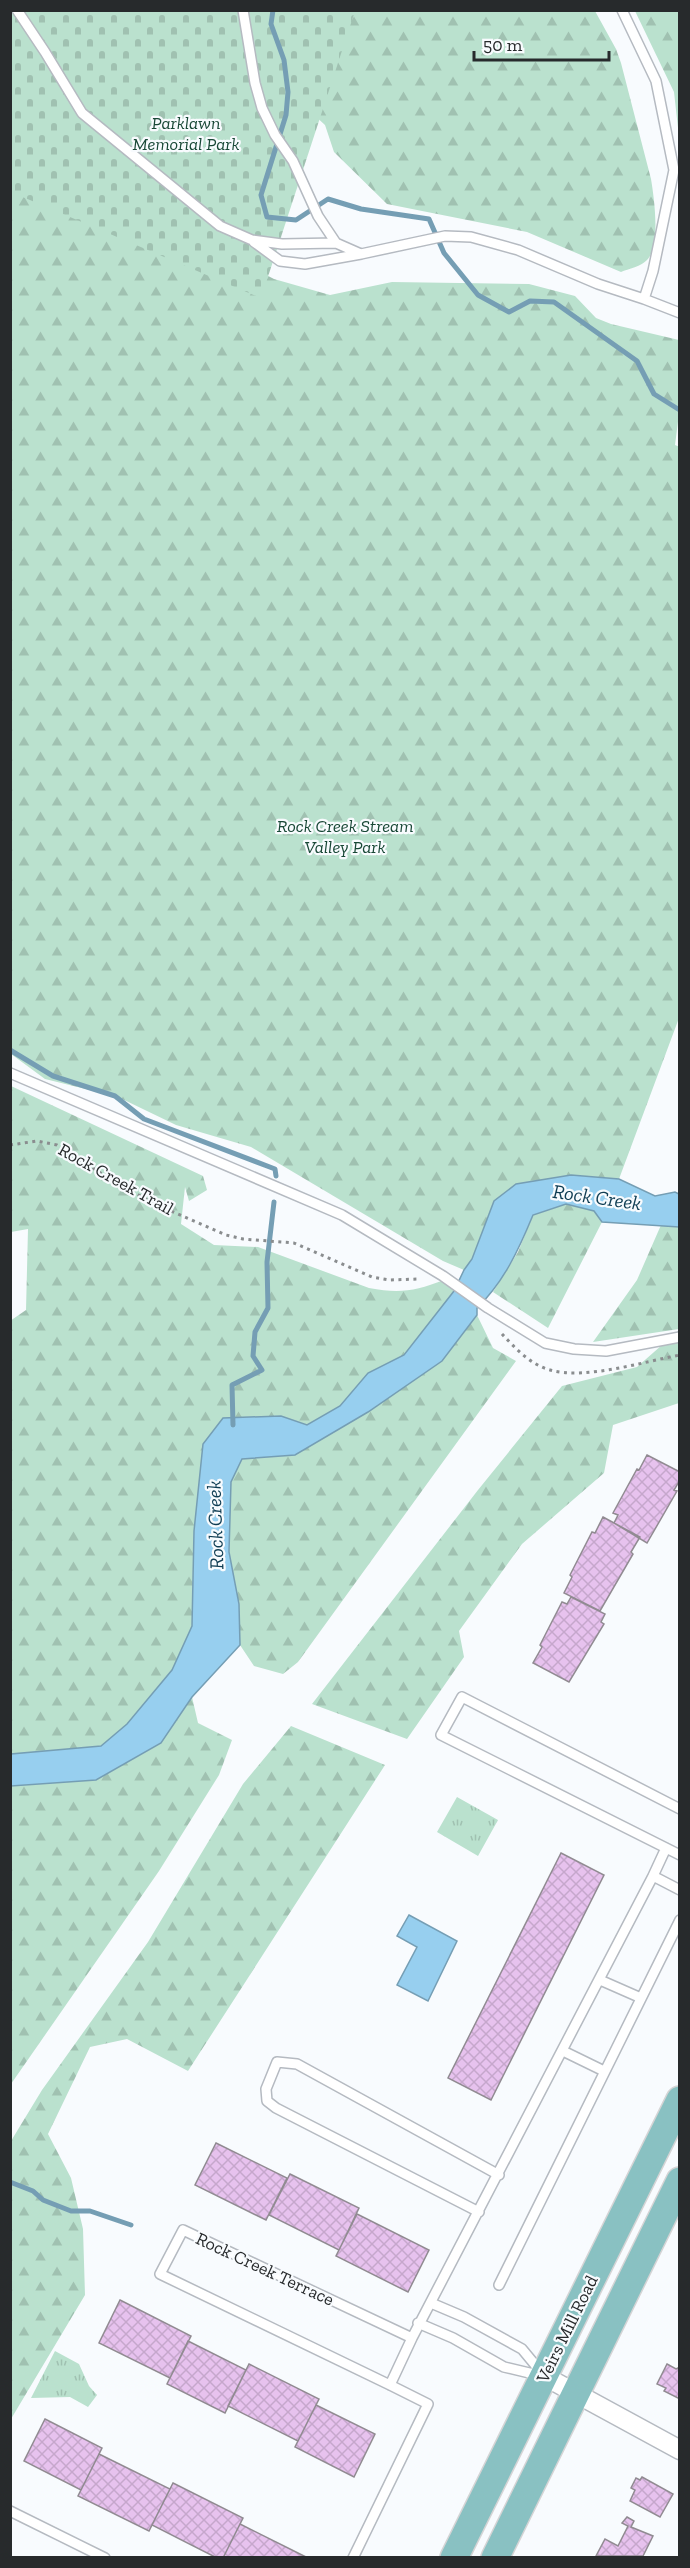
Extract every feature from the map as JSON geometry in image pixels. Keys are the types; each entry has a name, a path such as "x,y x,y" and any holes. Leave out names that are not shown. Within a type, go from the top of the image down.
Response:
{"main road":[{"name":"Veirs Mill Road","path":"454,2558 680,2100"},
{"name":"Veirs Mill Road","path":"495,2558 680,2181"}],"street":[{"path":"544,2376 680,2450"}],"lane":[{"path":"17,10 82,113 220,226 252,240 280,261 305,264 445,236 471,237 518,250 598,284 680,313"},
{"path":"243,10 255,83 262,108 275,135 293,161 318,216 336,243"},
{"path":"622,10 656,81 674,170 653,271 644,299"},
{"path":"252,240 282,244 336,243 361,254"},
{"path":"10,1074 342,1215 455,1283 486,1307 545,1343 574,1349 606,1351 680,1337"},
{"path":"680,1809 462,1697 441,1735 680,1855"},
{"path":"390,2385 418,2323 431,2303 499,2175 654,1876 666,1848"},
{"path":"654,1876 680,1890"},
{"path":"499,2285 680,1920"},
{"path":"600,1980 641,1998"},
{"path":"563,2051 604,2072"},
{"path":"479,2212 276,2108 267,2101 266,2089 277,2062 297,2064 499,2175"},
{"name":"Rock Creek Terrace","path":"353,2558 428,2404 160,2274 183,2230 412,2338"},
{"path":"431,2303 464,2317 522,2349 544,2376"},
{"path":"418,2323 453,2338 504,2367 544,2376"},
{"path":"10,2511 105,2558"}],"path":[{"name":"Rock Creek Trail","path":"10,1145 28,1141 48,1141 155,1204 226,1235 243,1239 294,1243 372,1277 407,1280 443,1276"}],"green space":[{"name":"Parklawn Memorial Park","path":"10,11 355,11 261,298 11,192"},
{"path":"201,11 595,11 621,63 651,179 655,233 651,253 642,264 621,272 527,232 387,204 334,152 325,125"},
{"path":"635,11 679,11 679,137 674,92"},
{"name":"Rock Creek Stream Valley Park","path":"10,48 247,265 274,279 330,295 392,282 529,284 575,296 596,318 611,324 679,340 680,406 675,445 680,447 679,1018 619,1179 571,1175 494,1201 472,1259 464,1270 443,1261 251,1147 176,1125 118,1097 45,1079 11,1054"},
{"path":"11,1086 203,1176 207,1190 189,1201 185,1187 181,1224 214,1245 258,1247 369,1288 390,1291 407,1290 444,1280 454,1291 404,1355 368,1373 340,1406 307,1425 281,1416 257,1418 194,1531 192,1626 172,1670 127,1724 101,1746 11,1754 10,1321 26,1310 28,1229 11,1232"},
{"path":"566,1204 594,1211 602,1222 548,1328 493,1292 518,1252 533,1215"},
{"path":"661,1225 679,1227 679,1329 593,1342 637,1280"},
{"path":"477,1315 493,1348 516,1361 298,1662 283,1674 254,1666 240,1645 239,1604 229,1552 231,1482 242,1459 295,1455 442,1361"},
{"path":"679,1330 679,1403 613,1425 604,1473 522,1544 459,1631 464,1657 407,1739 312,1704 562,1386 637,1367"},
{"path":"192,1697 198,1723 232,1740 219,1775 159,1871 11,2084 11,1786 96,1780 161,1743"},
{"path":"291,1726 385,1765 188,2071 127,2039 90,2047 48,2134 71,2178 83,2229 85,2295 11,2419 11,2141 42,2090 148,1942 243,1784"},
{"path":"457,1797 498,1820 478,1856 437,1832"},
{"path":"55,2351 79,2364 89,2386 97,2395 88,2407 70,2397 31,2398"}],"water":[{"name":"Rock Creek","path":"571,1175 619,1179 655,1196 675,1192 679,1194 679,1227 602,1222 594,1211 566,1204 533,1215 503,1276 477,1308 477,1315 442,1361 368,1412 295,1455 242,1459 231,1482 229,1552 239,1604 240,1645 192,1697 161,1743 96,1780 11,1786 11,1754 101,1746 127,1724 172,1670 192,1626 194,1531 203,1444 223,1418 281,1416 307,1425 340,1406 368,1373 404,1355 454,1291 472,1259 494,1201 516,1184"},
{"path":"409,1915 457,1941 428,2001 397,1985 417,1947 397,1936"}],"building":[{"path":"647,1455 680,1472 680,1480 674,1490 677,1491 647,1543 614,1523 618,1515 613,1513"},
{"path":"603,1517 640,1537 631,1552 633,1554 600,1611 564,1593 572,1577 570,1575 592,1532 595,1533"},
{"path":"571,1597 605,1614 601,1622 604,1624 569,1682 533,1663 562,1602 567,1604"},
{"path":"561,1853 604,1875 491,2100 448,2078"},
{"path":"216,2143 287,2178 266,2220 195,2185"},
{"path":"290,2174 359,2208 339,2250 269,2215"},
{"path":"357,2214 429,2250 408,2292 336,2256"},
{"path":"120,2300 191,2336 170,2378 99,2343"},
{"path":"188,2341 246,2370 225,2413 167,2384"},
{"path":"249,2364 319,2399 298,2441 228,2406"},
{"path":"667,2364 676,2369 680,2367 680,2399 664,2391 666,2388 657,2384"},
{"path":"316,2405 375,2434 354,2477 295,2447"},
{"path":"45,2419 102,2448 81,2490 24,2461"},
{"path":"99,2454 170,2489 149,2531 78,2496"},
{"path":"642,2477 673,2494 660,2517 630,2501 635,2490 631,2488 636,2478 640,2480"},
{"path":"173,2483 243,2518 223,2558 217,2558 152,2525"},
{"path":"627,2517 634,2521 631,2527 653,2536 643,2556 596,2556 605,2539 618,2546 628,2526 622,2523"},
{"path":"240,2524 308,2558 223,2558"}],"waterway":[{"path":"273,10 271,24 284,60 288,92 286,115 261,195 267,217 296,220 328,199 361,209 429,219 444,253 478,295 509,312 530,301 554,302 637,361 654,394 678,409"},
{"path":"10,1050 53,1076 115,1096 144,1119 275,1169 276,1176"},
{"path":"233,1425 232,1385 262,1370 253,1356 255,1332 268,1308 267,1262 274,1202"},
{"path":"10,2182 33,2191 43,2200 71,2211 90,2211 131,2225"}]}
